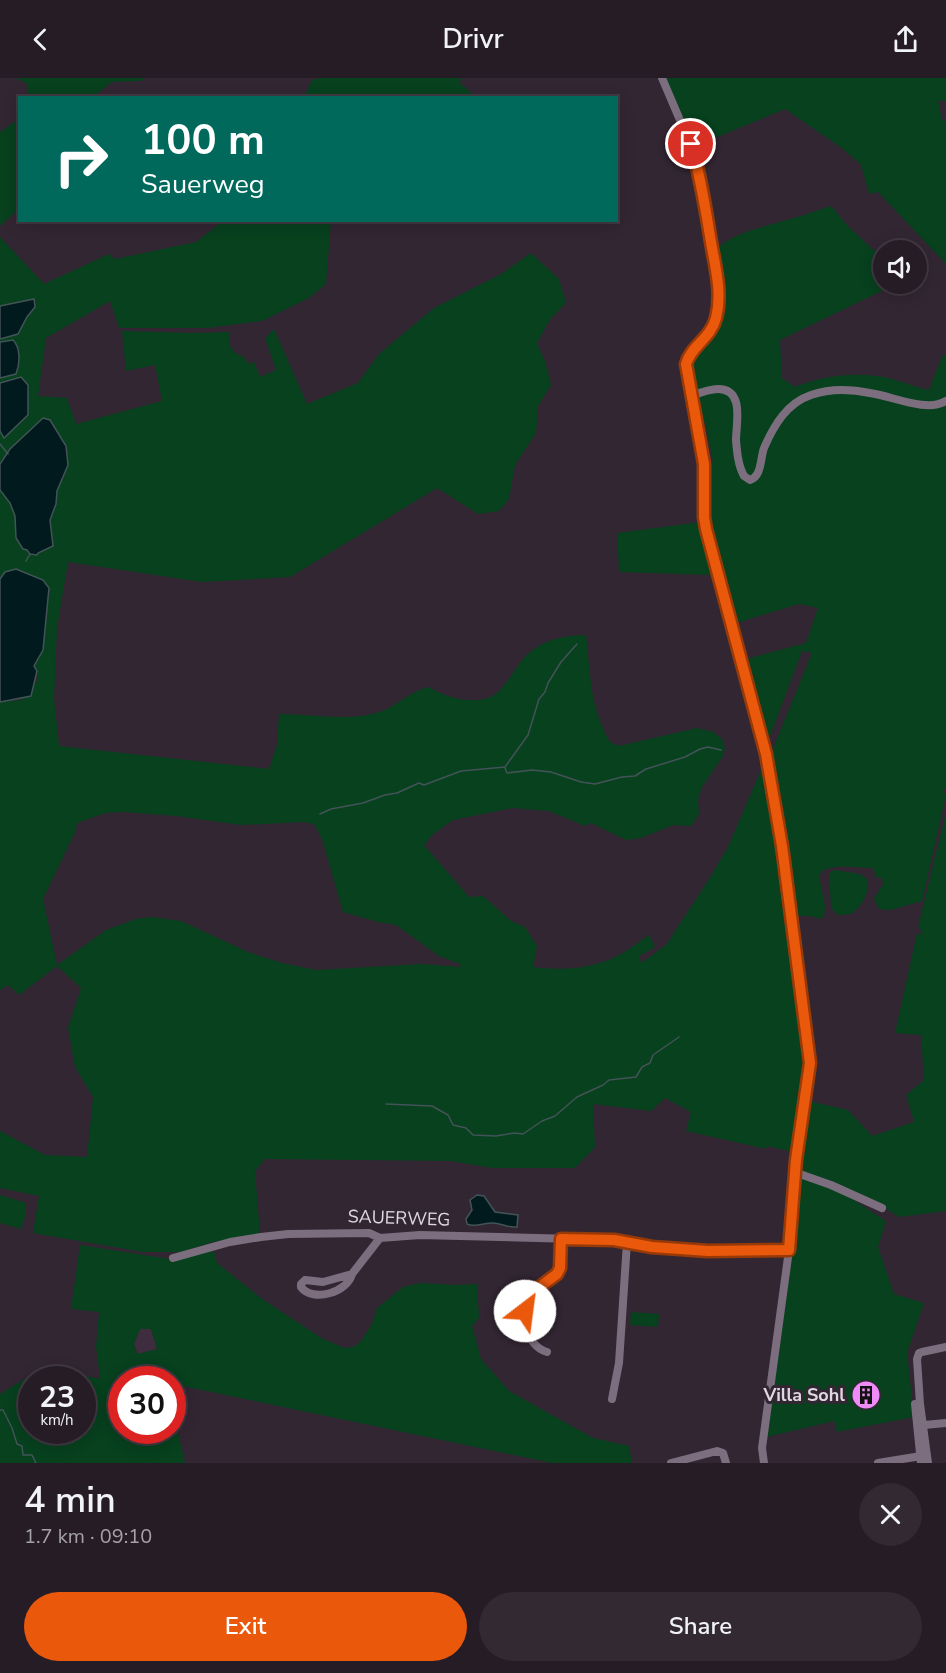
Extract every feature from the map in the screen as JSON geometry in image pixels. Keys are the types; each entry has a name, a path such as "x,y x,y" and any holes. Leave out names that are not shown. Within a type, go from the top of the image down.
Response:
{"street":[{"path":"662,78 694,153 718,280 719,304 715,323 689,355 686,364 704,464 706,529 766,754 791,915 811,1071 794,1172 789,1250 762,1448 764,1463"},
{"path":"691,396 717,389 725,390 734,397 738,411 736,437 738,456 744,476 750,480 757,475 763,450 786,411 797,401 813,394 834,389 860,391 931,406 946,401"},
{"path":"794,1172 831,1185 882,1208"},
{"name":"SAUERWEG","path":"173,1258 230,1242 288,1234 369,1233 380,1238 420,1235 614,1240 652,1247 708,1251 789,1250"},
{"path":"352,1274 323,1282 305,1280 301,1287 304,1291 313,1294 333,1292 347,1284 380,1238"},
{"path":"547,1352 542,1351 530,1339 527,1333 525,1311 530,1294 557,1274 560,1268 561,1239"},
{"path":"612,1399 619,1363 627,1242"},
{"path":"924,1460 917,1404 918,1355 946,1347"},
{"path":"917,1404 924,1425 924,1460"},
{"path":"924,1425 946,1423"},
{"path":"671,1463 717,1451 723,1453 726,1463"},
{"path":"878,1463 924,1460"}],"shaded area":[{"path":"34,299 35,307 18,334 0,339 0,306"},
{"path":"13,340 19,356 16,374 0,378 0,342"},
{"path":"21,377 28,385 28,415 4,438 0,431 0,383"},
{"path":"43,418 50,420 66,446 68,465 57,491 56,504 50,520 53,546 37,555 30,554 23,549 16,538 15,516 10,503 0,490 0,464 10,449"},
{"path":"16,569 43,580 49,588 43,650 34,666 37,671 31,696 0,702 0,579 5,572"},
{"path":"477,1195 484,1196 495,1212 518,1215 517,1227 492,1223 467,1224 466,1219 472,1210 470,1200"},
{"path":"140,1329 151,1329 157,1349 138,1354 134,1344"}],"green space":[{"path":"16,78 145,78 141,81 112,82 94,96 28,96 27,84"},
{"path":"320,78 461,78 460,83 475,96 304,96 312,80"},
{"path":"666,78 946,78 946,102 938,100 942,120 946,121 946,264 927,244 927,240 923,240 878,192 869,194 861,165 843,149 785,109 705,142 696,151"},
{"path":"18,120 18,210 0,226 0,132"},
{"path":"831,206 873,250 873,294 875,294 780,340 782,378 795,387 838,376 861,375 889,378 929,390 943,354 946,356 946,787 943,791 946,795 922,901 891,910 879,909 874,899 883,884 882,878 876,877 873,868 834,867 822,871 819,876 825,906 824,916 819,919 810,916 794,916 770,756 812,653 802,651 767,744 742,660 806,643 818,608 799,604 733,624 707,517 709,493 707,463 713,462 705,422 700,422 689,379 689,361 719,321 715,250 744,233"},
{"path":"222,222 331,222 326,284 309,298 262,321 207,328 119,328 110,301 46,338 38,396 67,398 76,424 162,401 155,365 126,371 122,331 229,332 231,348 244,357 248,364 254,362 260,377 276,370 265,338 274,329 307,404 358,383 379,354 434,308 501,274 531,253 559,279 566,303 551,318 537,343 545,361 551,385 538,406 536,433 515,465 509,499 499,511 478,514 437,488 290,577 202,582 68,562 57,628 54,699 59,746 269,769 277,745 279,714 342,717 367,715 392,707 415,692 429,687 454,698 482,700 498,692 525,656 536,648 556,639 586,635 594,703 610,742 619,746 697,728 713,732 722,739 725,749 723,756 702,787 698,800 699,814 691,826 673,825 641,838 626,840 591,823 585,826 549,811 512,808 453,820 432,835 424,845 469,897 483,896 511,921 525,927 537,946 533,967 565,969 597,964 621,954 649,935 655,947 639,956 641,963 666,945 709,879 728,847 761,770 768,779 808,1072 794,1152 767,1146 766,1149 686,1131 691,1112 665,1098 651,1111 593,1104 595,1147 575,1168 492,1168 451,1161 265,1159 255,1171 260,1234 213,1242 182,1252 143,1252 33,1233 39,1196 0,1188 0,1131 45,1155 87,1157 93,1097 75,1067 68,1028 81,988 57,966 19,995 8,985 0,990 0,702 21,700 37,681 37,671 34,666 40,657 12,571 5,572 0,579 0,490 10,503 15,516 16,539 23,549 38,553 44,551 51,538 50,520 56,504 57,491 65,475 65,446 56,429 10,449 0,464 0,431 4,438 28,415 28,385 7,380 0,383 0,378 16,374 14,340 0,342 0,339 18,334 27,317 13,304 0,306 0,237 44,284 109,254 115,259 196,242","holes":["123,812 176,816 241,825 305,822 315,825 323,842 343,912 396,925 439,956 460,964 461,967 422,964 316,970 282,963 248,952 181,921 152,917 136,919 106,930 57,965 43,899 76,830 77,823 105,813"]},
{"path":"701,522 711,575 619,572 617,533"},
{"path":"946,812 946,1211 899,1217 885,1208 799,1171 808,1101 848,1110 872,1136 914,1122 906,1095 924,1080 921,1035 895,1033 917,933 921,935 922,931 918,927"},
{"path":"834,870 860,874 868,880 864,899 851,914 838,915 831,908 829,873"},
{"path":"802,1178 835,1188 886,1221 878,1247 894,1294 924,1303 907,1353 914,1417 837,1432 834,1421 767,1437 798,1197 796,1180"},
{"path":"0,1195 26,1203 26,1214 21,1229 0,1223"},
{"path":"80,1245 176,1260 213,1248 217,1263 262,1299 323,1339 345,1348 353,1347 360,1342 372,1324 377,1308 403,1287 421,1283 477,1284 479,1318 472,1326 481,1359 509,1391 593,1438 629,1446 632,1463 552,1463 186,1387 186,1366 108,1366 108,1444 181,1444 185,1463 0,1463 0,1394 18,1383 18,1444 96,1444 96,1378 100,1379 96,1347 99,1312 71,1309","holes":["140,1329 151,1329 157,1349 137,1354 134,1344"]},
{"path":"631,1312 659,1314 658,1327 630,1325"}],"waterway":[{"path":"0,444 8,454"},
{"path":"26,561 30,554"},
{"path":"320,814 331,809 397,793 419,783 424,785 461,771 505,767 528,735 539,699 548,683 561,662 577,644"},
{"path":"505,768 507,773 532,770 551,772 595,784 635,776 646,769 685,757 700,749 708,747 721,750"},
{"path":"386,1104 432,1106 448,1115 453,1125 466,1128 473,1135 523,1134 542,1121 555,1116 577,1097 609,1080 636,1077 642,1067 650,1063 653,1055 679,1037"},
{"path":"0,1410 3,1410 17,1444 22,1446 23,1455 32,1455 36,1463"}],"place":[{"name":"Villa Sohl","path":"866,1395"}],"route":[{"path":"525,1311 530,1294 557,1274 560,1268 561,1239 614,1240 652,1247 708,1251 789,1250 796,1160 811,1071 782,846 766,754 704,517 704,464 686,375 686,364 689,355 715,323 719,294 691,144"}]}
